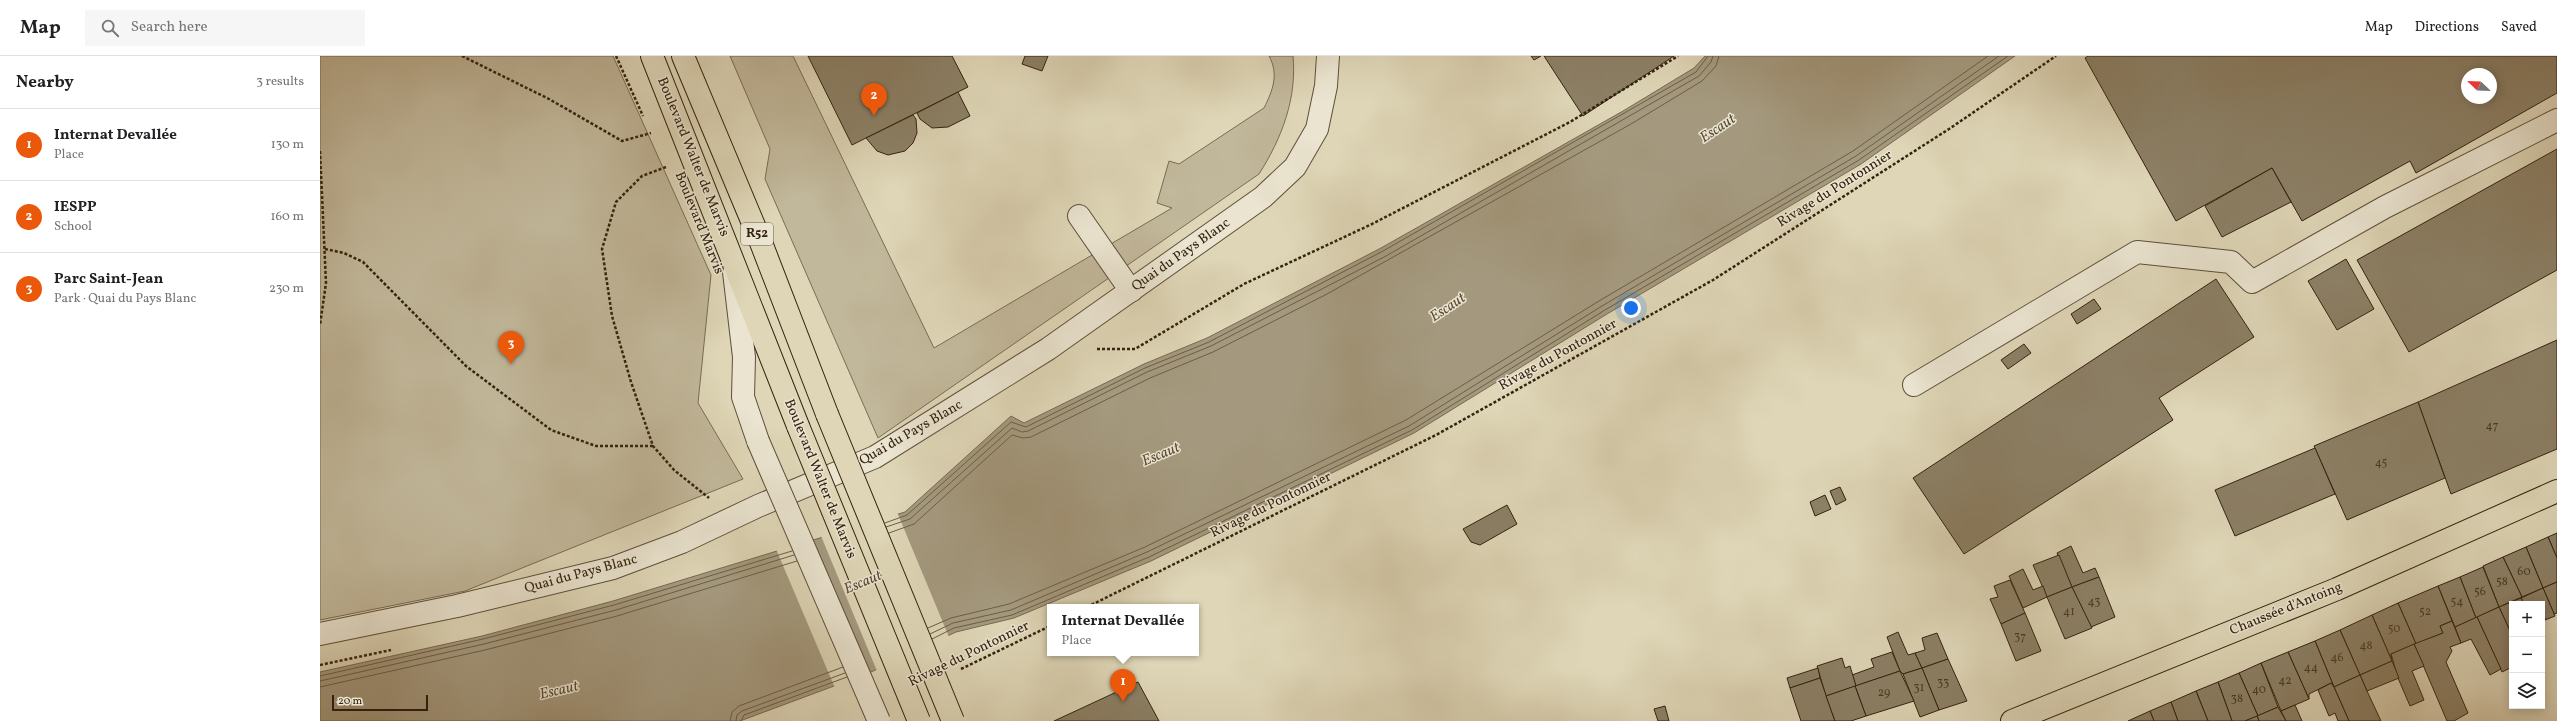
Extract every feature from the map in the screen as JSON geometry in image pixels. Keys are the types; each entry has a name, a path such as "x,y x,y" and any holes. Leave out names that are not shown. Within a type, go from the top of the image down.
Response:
{"main road":[{"name":"Boulevard Walter de Marvis","path":"652,56 733,258 798,426 919,721"},
{"name":"R52","path":"683,56 760,240 827,414 953,721"},
{"name":"Chaussée d'Antoing","path":"2012,721 2337,589 2557,492"}],"street":[{"name":"Quai du Pays Blanc","path":"320,634 457,606 613,568 682,542 758,506 875,457 1048,349 1263,197 1295,167 1317,129 1326,86 1328,56"},
{"path":"1914,385 2137,252 2231,262 2252,282 2385,207 2557,120"},
{"path":"1079,216 1131,291"},
{"name":"Boulevard Walter de Marvis","path":"733,258 744,357 742,397 758,441 879,721"}],"path":[{"path":"462,56 549,99 622,141 651,133"},
{"path":"616,56 645,119"},
{"path":"1096,349 1135,349 1244,284 1372,224 1570,122 1678,56"},
{"name":"Rivage du Pontonnier","path":"1093,604 1436,435 1713,280 1949,129 2056,56"},
{"path":"648,126 653,139"},
{"path":"320,151 326,283 320,325"},
{"name":"Boulevard Marvis","path":"663,162 669,174"},
{"path":"666,167 642,176 616,202 602,249 612,316 631,382 654,446 674,470 708,497 725,522"},
{"path":"325,250 344,253 363,262 466,366 552,430 596,446 654,446"},
{"name":"Rivage du Pontonnier","path":"956,671 1047,627"}],"shaded area":[{"path":"320,56 613,56 711,275 698,403 743,479 465,591 320,620"},
{"path":"730,56 793,56 934,348 1172,208 1157,203 1169,161 1179,164 1264,108 1274,82 1274,69 1269,56 1293,56 1294,72 1290,102 1281,132 1259,174 878,438 765,179 770,149"}],"water":[{"name":"Escaut","path":"1705,56 2015,56 1861,164 1607,314 1414,433 1151,561 1014,618 956,632 869,673 740,721 320,721 320,672 482,636 613,601 905,512 1011,416 1024,423 1144,364 1207,338 1381,248 1623,111 1694,68"}],"pier":[{"path":"897,512 949,637 877,671 821,536"},
{"path":"810,539 869,675 835,688 776,549"}],"building":[{"path":"808,56 952,56 968,87 852,145"},
{"path":"1025,56 1048,56 1042,71 1022,64"},
{"path":"1531,56 1541,56 1534,60"},
{"path":"1544,56 1674,56 1583,116"},
{"path":"2088,56 2557,56 2557,93 2416,173 2410,161 2302,221 2272,168 2176,221 2085,58"},
{"path":"958,92 970,116 948,127 932,128 920,119 917,113"},
{"path":"913,115 916,119 917,133 913,143 905,151 888,155 877,151 866,138"},
{"path":"2557,149 2557,270 2409,352 2357,260"},
{"path":"2272,168 2291,202 2222,237 2205,206"},
{"path":"2346,259 2374,309 2337,330 2308,281"},
{"path":"2216,279 2254,337 2159,398 2173,420 1964,554 1913,478"},
{"path":"2094,299 2101,309 2077,324 2071,314"},
{"path":"2557,340 2557,449 2451,494 2418,402"},
{"path":"2024,344 2031,353 2008,369 2001,360"},
{"path":"2418,402 2445,478 2347,520 2314,446"},
{"path":"2315,448 2335,494 2235,536 2215,490"},
{"path":"1840,487 1846,500 1836,505 1830,491"},
{"path":"1825,495 1831,509 1815,516 1810,502"},
{"path":"1507,505 1517,524 1480,545 1471,542 1463,529"},
{"path":"2557,533 2557,558 2548,537"},
{"path":"2548,537 2557,558 2557,582 2543,588 2526,547"},
{"path":"2071,546 2083,573 2095,568 2099,577 2072,587 2057,553"},
{"path":"2526,547 2543,588 2522,597 2503,557"},
{"path":"2059,555 2072,587 2047,597 2033,565"},
{"path":"2503,557 2522,597 2509,601 2509,603 2499,607 2483,566"},
{"path":"2483,567 2499,607 2476,618 2460,577"},
{"path":"2023,569 2033,590 2043,586 2047,597 2023,608 2009,576"},
{"path":"2099,577 2115,617 2091,627 2072,587"},
{"path":"2460,577 2476,618 2455,627 2438,586"},
{"path":"2010,580 2025,613 2001,624 1990,599 1998,597 1994,586"},
{"path":"2557,582 2557,613 2554,614 2543,588"},
{"path":"2438,586 2452,621 2440,626 2443,633 2416,644 2398,603"},
{"path":"2072,587 2092,628 2065,639 2047,597"},
{"path":"2543,588 2555,616 2545,620 2545,601 2522,601 2521,598"},
{"path":"2521,598 2522,601 2514,601"},
{"path":"2398,603 2416,644 2391,654 2392,661 2372,615"},
{"path":"2509,603 2509,629 2499,607"},
{"path":"2499,607 2509,629 2509,668 2502,672 2477,617"},
{"path":"2025,613 2041,651 2016,661 2001,624"},
{"path":"2372,615 2392,661 2360,675 2340,630"},
{"path":"2477,617 2501,669 2490,675 2471,639 2461,643 2455,627"},
{"path":"2452,621 2461,643 2450,647 2452,651 2446,662 2468,713 2454,721 2447,721 2414,644 2443,633 2440,626"},
{"path":"2340,630 2360,675 2334,687 2315,641"},
{"path":"1898,632 1908,655 1915,653 1922,668 1903,674 1900,671 1887,637"},
{"path":"1937,633 1948,659 1922,668 1915,653 1925,650 1922,638"},
{"path":"2315,641 2334,687 2331,683 2309,694 2309,699 2288,652"},
{"path":"2414,644 2424,666 2412,671 2424,700 2410,706 2398,678 2391,654"},
{"path":"1892,652 1900,671 1856,686 1852,675 1874,667 1871,659"},
{"path":"2288,652 2309,699 2281,711 2261,663"},
{"path":"1842,658 1845,668 1850,666 1856,686 1826,696 1817,666"},
{"path":"1948,659 1967,701 1939,710 1922,668"},
{"path":"2392,661 2399,678 2367,691 2360,675"},
{"path":"2261,663 2278,707 2258,716 2239,673"},
{"path":"1818,668 1820,678 1790,688 1787,678"},
{"path":"1922,668 1939,710 1920,717 1903,674"},
{"path":"1900,671 1914,701 1866,716 1855,686"},
{"path":"2239,673 2258,716 2245,721 2232,721 2218,682"},
{"path":"2360,675 2381,721 2349,721 2334,687"},
{"path":"1820,678 1835,721 1801,721 1790,688"},
{"path":"1138,682 1159,721 1054,721"},
{"path":"2218,682 2232,721 2208,721 2196,691"},
{"path":"2331,683 2349,721 2338,721 2335,713 2329,716 2318,690"},
{"path":"1855,686 1866,716 1851,721 1835,721 1826,696"},
{"path":"2196,691 2208,721 2178,721 2171,702"},
{"path":"2171,702 2178,721 2154,721 2150,711"},
{"path":"2295,705 2302,721 2286,721 2281,711"},
{"path":"1665,706 1669,721 1658,721 1654,709"},
{"path":"2278,707 2286,721 2259,721 2257,716"},
{"path":"2150,711 2154,721 2128,721"},
{"path":"2257,716 2259,721 2245,721"}],"place":[{"name":"IESPP","path":"874,116"},
{"name":"Parc Saint-Jean","path":"511,364"},
{"name":"Internat Devallée","path":"1123,702"}]}
